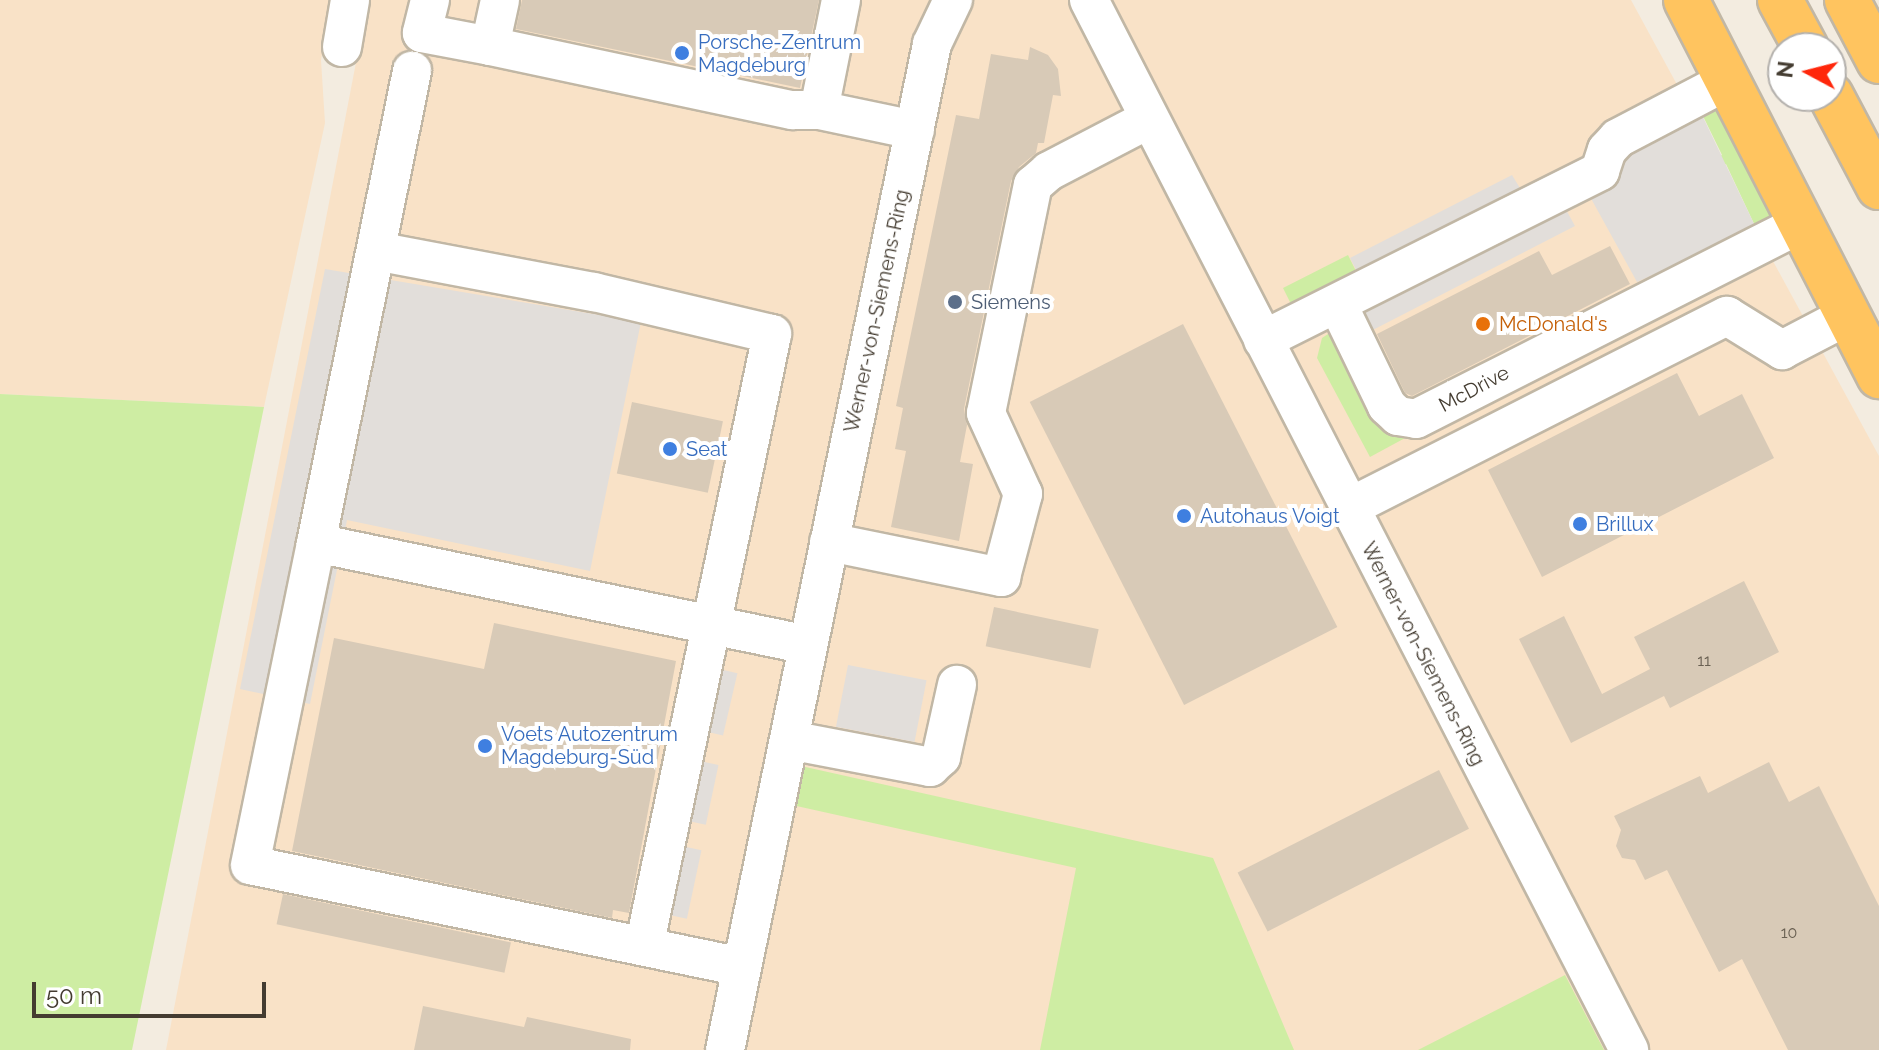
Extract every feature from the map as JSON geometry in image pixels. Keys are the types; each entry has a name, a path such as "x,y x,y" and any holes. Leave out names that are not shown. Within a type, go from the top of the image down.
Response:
{"highway":[{"path":"1686,0 1879,376"},
{"path":"1780,0 1797,32"},
{"path":"1847,0 1879,61"},
{"path":"1839,112 1879,187"}],"street":[{"path":"342,47 350,0"},
{"path":"430,0 422,33 792,110 819,110 915,130"},
{"path":"490,46 500,0"},
{"path":"819,110 841,0"},
{"name":"Werner-von-Siemens-Ring","path":"725,1050 932,44 953,0"},
{"name":"Werner-von-Siemens-Ring","path":"1089,0 1629,1050"},
{"path":"412,71 250,865 742,967"},
{"path":"1263,340 1600,171 1607,150 1618,138 1729,80"},
{"path":"829,542 1001,577 1023,494 986,413 1033,185 1049,171 1149,119"},
{"name":"McDrive","path":"1338,305 1384,402 1393,414 1408,419 1802,223"},
{"path":"376,251 594,292 772,334 644,947"},
{"path":"1348,508 1727,316 1782,350 1849,315"},
{"path":"316,543 808,645"},
{"path":"789,740 930,767 941,757 957,685"}],"shaded area":[{"path":"0,0 332,0 321,60 325,123 264,407 0,394"},
{"path":"368,0 1631,0 1879,456 1879,1050 166,1050"},
{"path":"1702,115 1756,228 1637,282 1588,193 1564,206 1575,226 1365,334 1354,312 1373,303 1350,258 1512,175 1532,208"},
{"path":"325,269 641,322 590,571 347,520 310,704 240,689"},
{"path":"848,665 927,680 915,742 836,727"},
{"path":"715,668 737,673 723,736 701,730"},
{"path":"695,760 718,765 706,825 682,820"},
{"path":"677,845 701,850 687,919 662,913"}],"green space":[{"path":"1719,97 1783,222 1756,228 1726,164 1705,175 1700,167 1722,155 1702,114"},
{"path":"1348,255 1360,279 1335,281 1293,308 1283,288"},
{"path":"1337,328 1418,431 1370,457 1317,358 1322,338"},
{"path":"0,394 264,407 132,1050 0,1050"},
{"path":"801,766 1213,858 1294,1050 1040,1050 1076,868 792,805"},
{"path":"1565,975 1604,1050 1418,1050"}],"building":[{"name":"Porsche-Zentrum Magdeburg","path":"522,0 819,0 800,88 516,29"},
{"name":"Siemens","path":"1030,47 1048,55 1058,69 1061,96 1053,95 1044,143 1038,143 1036,153 1019,167 1011,181 964,409 967,425 960,462 973,464 959,541 891,527 906,451 895,449 903,408 896,406 956,115 979,119 991,54 1028,60"},
{"name":"McDonald's","path":"1610,246 1630,284 1412,396 1405,393 1377,334 1539,251 1552,275"},
{"name":"Autohaus Voigt","path":"1183,324 1337,627 1184,705 1030,402"},
{"name":"Brillux","path":"1677,373 1699,416 1742,394 1774,458 1542,577 1488,470"},
{"name":"Seat","path":"632,402 723,421 708,493 617,473"},
{"path":"1744,581 1779,652 1670,708 1664,696 1571,743 1519,639 1564,616 1602,694 1650,669 1634,637"},
{"path":"994,607 1099,629 1090,668 986,646"},
{"name":"Voets Autozentrum Magdeburg-Süd","path":"494,623 676,661 629,913 613,910 612,918 292,851 334,638 484,669"},
{"path":"1769,762 1789,802 1819,786 1879,906 1879,1050 1788,1050 1742,959 1719,972 1667,870 1645,880 1635,860 1622,858 1616,846 1621,830 1614,816 1700,776 1708,793"},
{"path":"1439,770 1469,829 1268,931 1238,873"},
{"path":"283,894 511,942 504,973 277,924"},
{"path":"423,1006 524,1027 527,1017 631,1039 630,1050 414,1050"}],"place":[{"name":"Porsche-Zentrum Magdeburg","path":"682,53"},
{"name":"Siemens","path":"955,302"},
{"name":"McDonald's","path":"1483,324"},
{"name":"Seat","path":"670,449"},
{"name":"Autohaus Voigt","path":"1184,516"},
{"name":"Brillux","path":"1580,524"},
{"name":"Voets Autozentrum Magdeburg-Süd","path":"485,746"}]}
